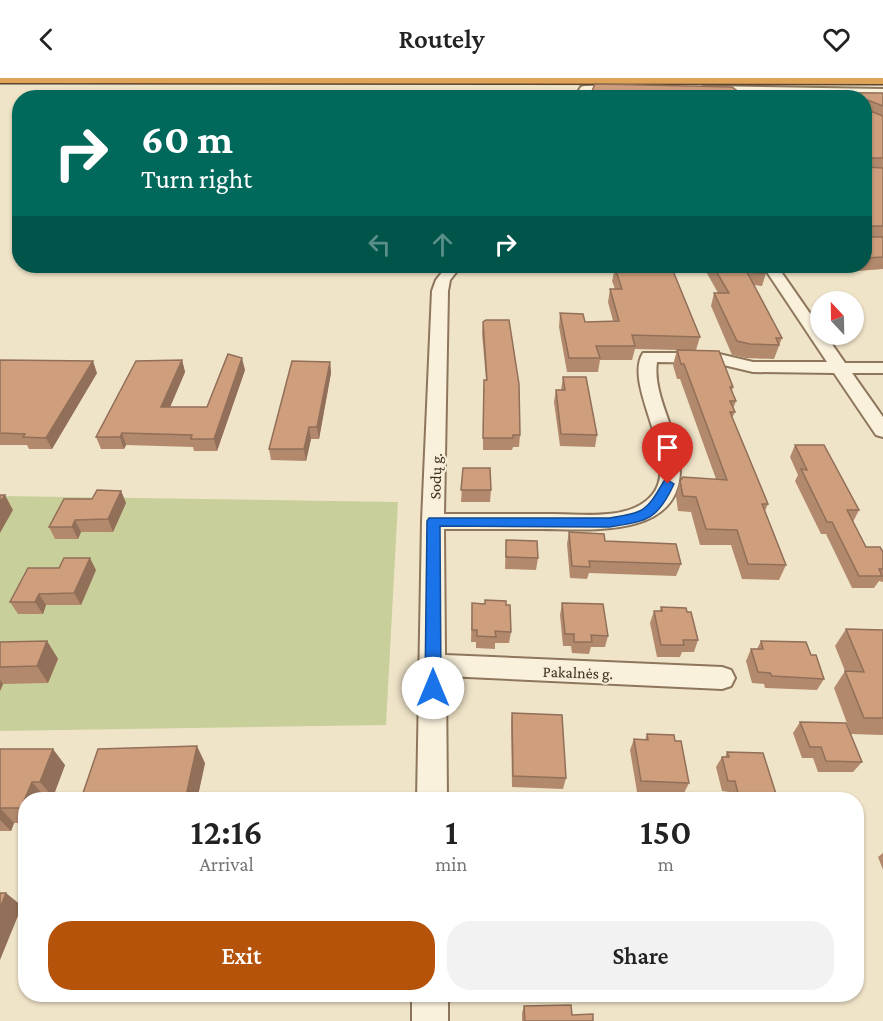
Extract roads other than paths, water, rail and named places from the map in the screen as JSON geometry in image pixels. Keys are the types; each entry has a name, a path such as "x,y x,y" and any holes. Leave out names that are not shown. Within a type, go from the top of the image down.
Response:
{"highway":[{"path":"0,79 883,80"}],"street":[{"path":"583,90 589,88 668,90"},
{"name":"Sodų g.","path":"432,792 433,521 440,291 443,280 448,273"},
{"path":"775,273 883,432"},
{"path":"433,521 609,522 631,519 647,513 658,505 664,496 670,464 664,432 645,369 649,357 715,358 753,367 883,368"},
{"name":"Pakalnės g.","path":"433,665 723,678"},
{"path":"430,1002 430,1021"}]}
